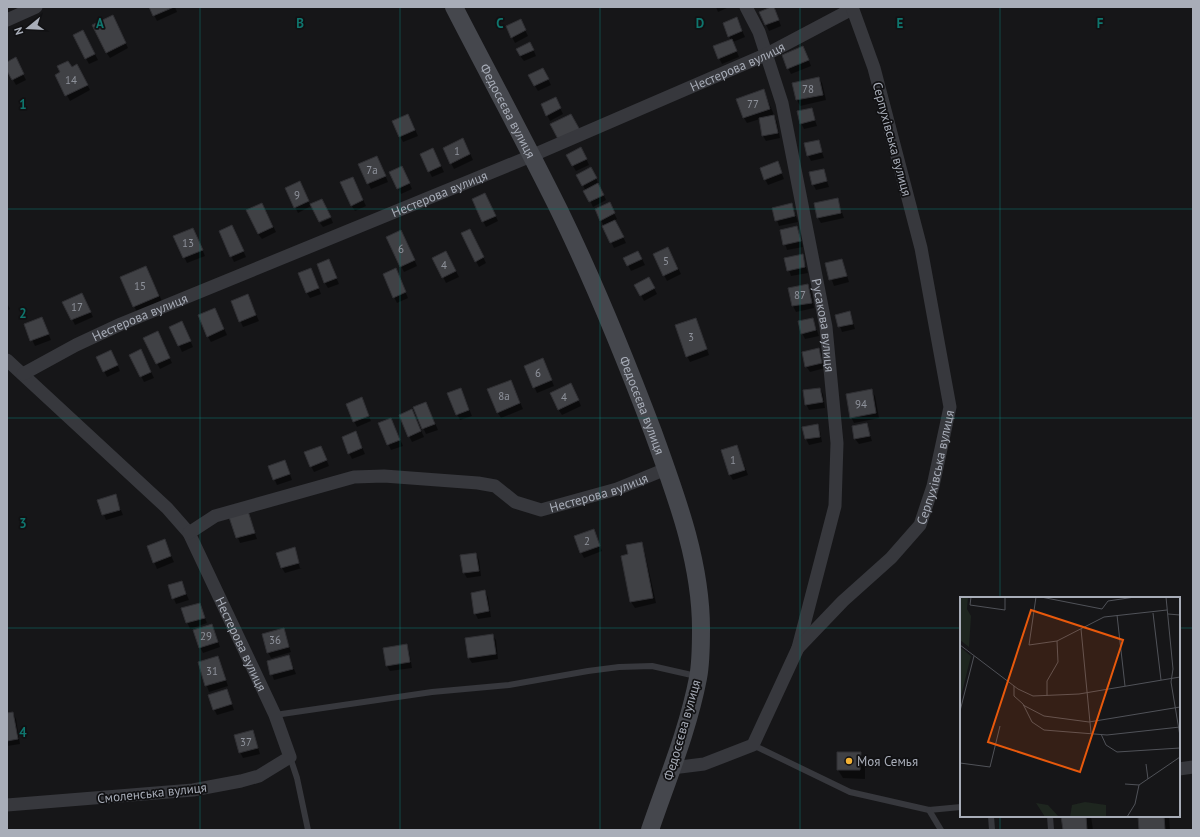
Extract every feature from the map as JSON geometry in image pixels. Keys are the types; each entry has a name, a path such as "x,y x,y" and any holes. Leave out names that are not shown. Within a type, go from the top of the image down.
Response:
{"main road":[{"name":"Федосєєва вулиця","path":"454,7 560,212 595,288 631,374 666,469 691,548 700,589 701,630 698,676 685,729 650,830"}],"street":[{"path":"7,20 36,7"},
{"name":"Русакова вулиця","path":"746,7 759,32 782,103 826,327 837,443 835,506 798,648"},
{"name":"Нестерова вулиця","path":"23,374 76,345 121,324 531,156 767,54 852,8"},
{"name":"Серпухівська вулиця","path":"753,745 798,648 843,601 891,558 920,525 933,486 950,407 921,248 874,68 852,8"},
{"name":"Нестерова вулиця","path":"7,360 167,508 189,533 275,715 290,757"},
{"name":"Нестерова вулиця","path":"189,533 214,516 354,477 384,476 478,483 495,486 515,502 541,510 616,489 666,469"},
{"path":"672,768 704,764 753,745"},
{"name":"Смоленська вулиця","path":"7,805 193,790 234,783 259,776 290,757"},
{"path":"1180,769 1193,767"}],"lane":[{"path":"275,715 432,692 509,685 620,667 652,666 698,676"},
{"path":"753,745 850,792 928,810 960,807"},
{"path":"290,757 297,778 308,830"},
{"path":"928,810 941,830"},
{"path":"991,817 992,830"},
{"path":"1050,817 1051,830"}],"building":[{"path":"149,7 174,7 153,16"},
{"path":"774,7 779,20 765,25 759,12"},
{"path":"113,15 126,43 106,53 92,25"},
{"path":"737,17 742,31 728,37 723,23"},
{"path":"521,19 526,30 511,38 506,26"},
{"path":"83,30 95,54 85,59 73,35"},
{"path":"732,39 737,51 718,59 713,46"},
{"path":"530,42 534,50 520,56 516,49"},
{"path":"803,46 809,60 787,69 782,55"},
{"path":"16,57 24,74 12,80 7,71 7,62"},
{"path":"68,61 72,67 77,64 88,85 65,96 55,75 60,72 57,66"},
{"path":"543,68 549,79 534,86 528,75"},
{"path":"819,77 823,95 796,100 792,83"},
{"path":"764,89 770,109 743,118 736,99"},
{"path":"556,97 561,108 546,116 541,104"},
{"path":"812,108 815,120 800,124 797,111"},
{"path":"408,114 415,130 399,137 392,121"},
{"path":"571,114 580,130 559,141 550,124"},
{"path":"774,115 778,133 762,136 759,118"},
{"path":"463,138 470,154 450,164 443,148"},
{"path":"819,140 822,152 807,156 804,143"},
{"path":"581,147 587,159 572,166 566,155"},
{"path":"433,148 441,166 428,172 420,154"},
{"path":"377,156 386,176 367,184 358,164"},
{"path":"778,161 782,173 764,180 760,168"},
{"path":"402,166 410,183 397,189 389,172"},
{"path":"591,167 597,178 582,186 576,175"},
{"path":"824,169 827,181 812,185 809,172"},
{"path":"353,177 363,200 351,206 340,182"},
{"path":"300,181 309,201 294,208 285,188"},
{"path":"598,183 604,195 589,202 583,191"},
{"path":"485,193 496,216 482,222 472,199"},
{"path":"838,198 841,213 817,218 814,203"},
{"path":"322,199 331,217 319,222 310,204"},
{"path":"610,202 615,213 600,221 595,209"},
{"path":"262,203 273,227 258,234 246,210"},
{"path":"792,203 795,216 775,221 772,208"},
{"path":"615,220 624,237 610,243 602,226"},
{"path":"232,225 244,251 230,257 219,231"},
{"path":"797,226 801,241 783,245 780,230"},
{"path":"193,228 203,250 183,258 173,236"},
{"path":"470,229 484,257 475,262 461,233"},
{"path":"401,230 415,260 400,267 386,237"},
{"path":"668,247 678,269 663,276 653,254"},
{"path":"446,251 456,271 442,278 432,258"},
{"path":"638,251 642,259 627,266 623,258"},
{"path":"803,254 805,267 787,271 784,258"},
{"path":"329,259 337,278 324,283 317,264"},
{"path":"842,259 847,276 829,280 825,263"},
{"path":"146,266 159,296 133,307 120,277"},
{"path":"311,268 319,288 306,293 298,273"},
{"path":"396,268 406,292 393,298 383,274"},
{"path":"649,277 655,288 640,296 634,285"},
{"path":"808,284 812,303 792,306 788,288"},
{"path":"82,293 91,312 71,320 62,302"},
{"path":"248,294 256,315 239,322 231,301"},
{"path":"215,308 224,329 207,337 198,315"},
{"path":"850,311 853,324 838,327 835,315"},
{"path":"42,317 49,334 30,341 24,324"},
{"path":"696,318 707,349 686,357 675,325"},
{"path":"813,318 816,330 801,334 798,321"},
{"path":"182,321 191,341 178,346 169,327"},
{"path":"158,331 170,358 156,364 143,338"},
{"path":"819,348 822,363 805,367 802,352"},
{"path":"141,349 151,372 140,377 129,355"},
{"path":"111,350 118,365 103,372 96,357"},
{"path":"543,358 552,380 533,388 524,366"},
{"path":"511,380 520,403 497,413 487,389"},
{"path":"571,383 579,400 558,410 550,393"},
{"path":"461,388 469,410 456,415 447,393"},
{"path":"820,388 823,402 805,405 803,390"},
{"path":"872,389 876,413 850,418 846,394"},
{"path":"362,397 369,416 353,422 346,404"},
{"path":"426,402 435,424 422,429 413,407"},
{"path":"412,409 421,431 408,437 399,415"},
{"path":"391,418 400,440 387,445 378,423"},
{"path":"867,423 870,436 854,439 852,426"},
{"path":"818,424 820,437 805,439 802,427"},
{"path":"356,431 362,448 348,454 342,437"},
{"path":"737,445 745,470 729,475 721,450"},
{"path":"321,446 327,460 310,467 304,452"},
{"path":"285,460 290,474 273,480 268,466"},
{"path":"116,494 120,510 102,515 97,500"},
{"path":"248,511 255,533 236,538 229,517"},
{"path":"594,529 600,546 580,553 574,536"},
{"path":"165,539 171,556 153,563 147,546"},
{"path":"642,542 653,598 630,602 621,556 628,554 626,545"},
{"path":"295,547 299,563 281,568 276,553"},
{"path":"476,553 479,571 463,573 460,555"},
{"path":"182,581 186,594 172,599 168,585"},
{"path":"485,590 489,611 474,614 471,593"},
{"path":"200,603 205,618 186,623 181,608"},
{"path":"212,624 218,642 199,648 193,630"},
{"path":"284,628 289,647 267,653 262,634"},
{"path":"493,634 496,654 468,658 465,638"},
{"path":"407,644 410,662 386,666 383,648"},
{"path":"289,655 293,669 270,675 267,661"},
{"path":"218,656 226,680 205,686 198,662"},
{"path":"227,689 232,704 213,710 208,695"},
{"path":"13,712 18,739 7,741 7,713"},
{"path":"253,730 258,748 239,753 234,735"},
{"name":"Моя Семья","path":"837,752 861,752 860,770 837,770"},
{"path":"1061,817 1086,817 1087,830 1063,830"},
{"path":"1138,817 1164,817 1165,830 1139,830"}],"place":[{"name":"Моя Семья","path":"849,761"}]}
